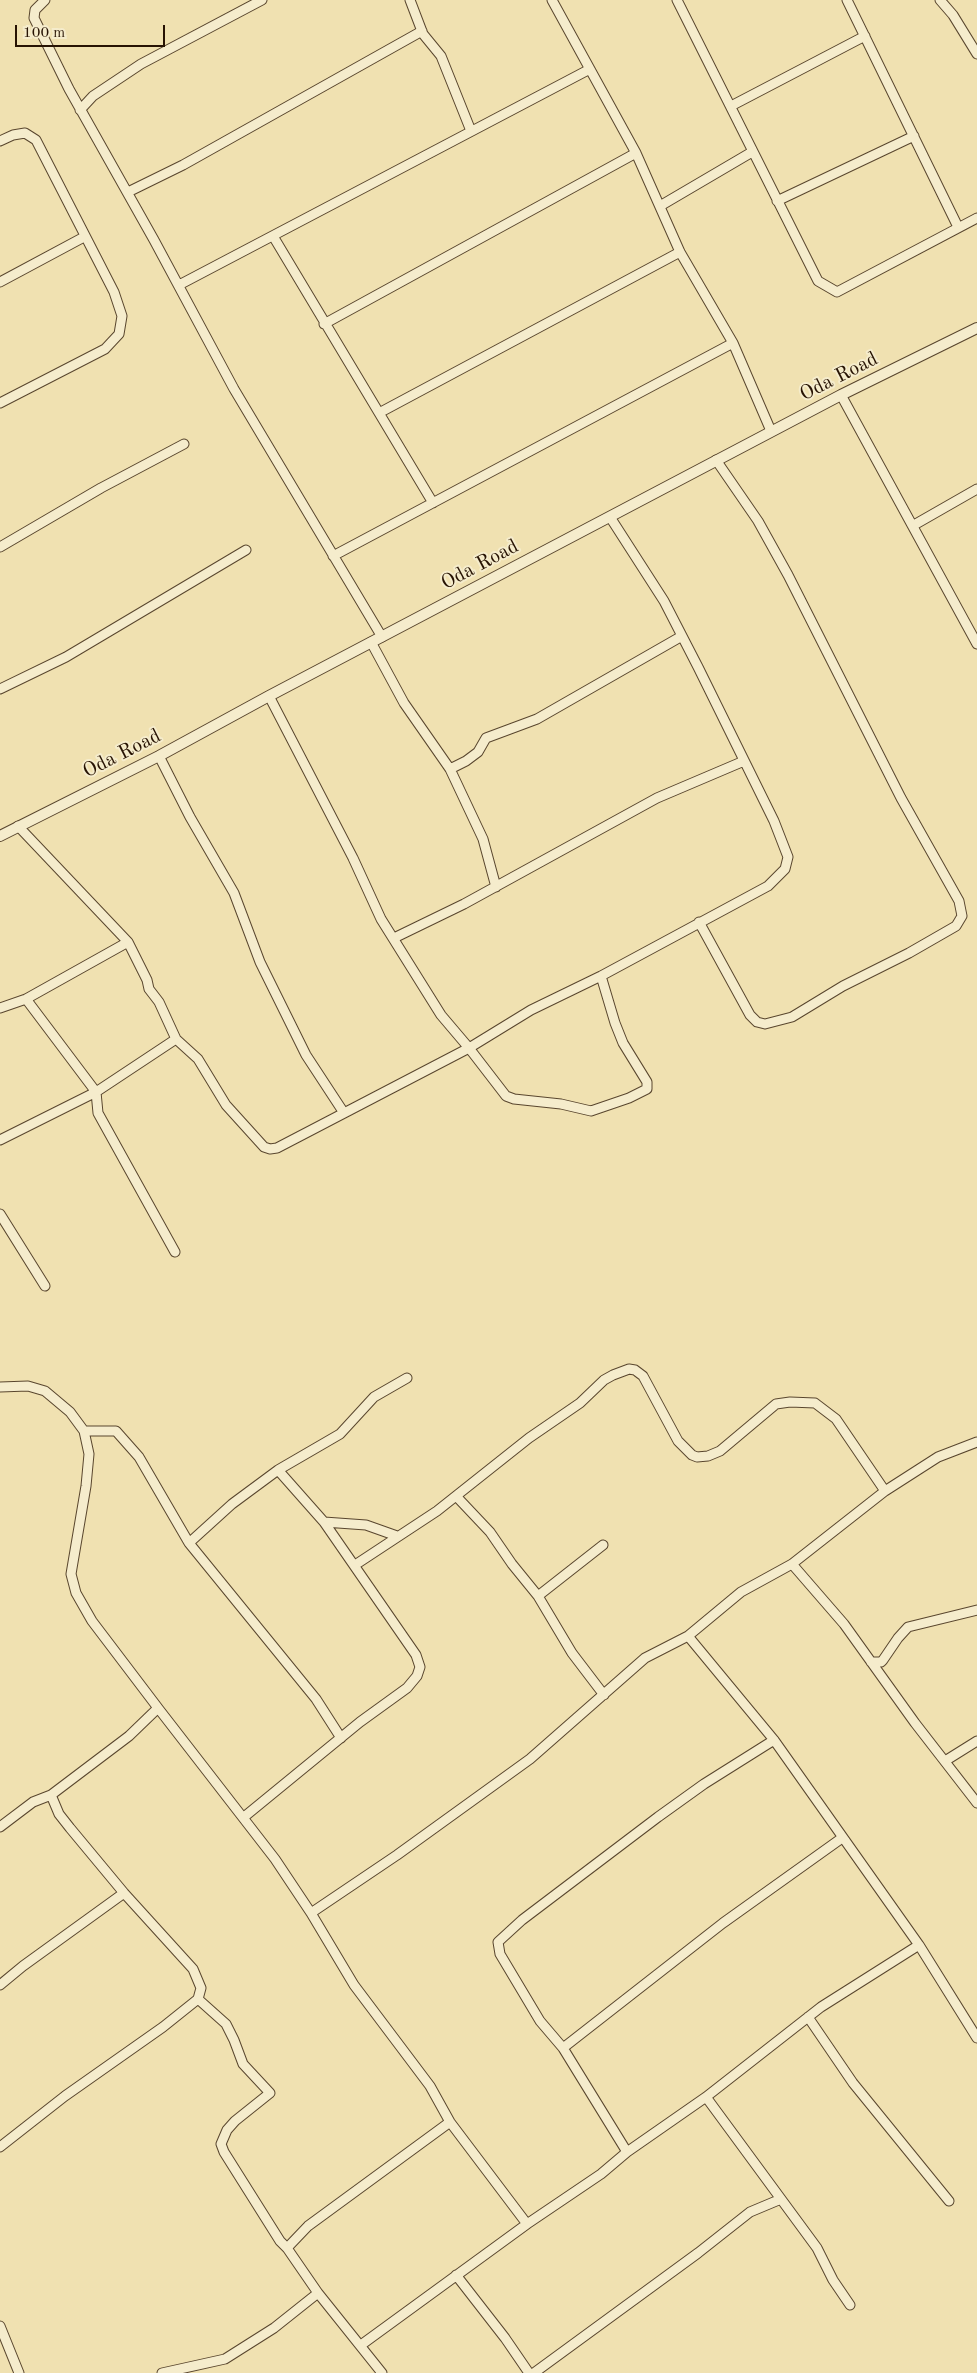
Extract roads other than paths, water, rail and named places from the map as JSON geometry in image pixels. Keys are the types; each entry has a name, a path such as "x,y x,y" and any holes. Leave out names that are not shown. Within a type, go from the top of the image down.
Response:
{"street":[{"path":"45,0 35,10 34,18 80,110 128,192 234,388 382,637"},
{"path":"80,110 92,96 141,64 262,0"},
{"path":"410,0 422,31 441,56 471,131"},
{"path":"552,0 636,154 680,252 733,343 771,431"},
{"path":"676,0 818,281 837,292 977,218"},
{"path":"847,0 958,227"},
{"path":"940,0 953,15 977,54"},
{"path":"128,192 188,163 422,31"},
{"path":"730,106 865,36"},
{"path":"179,285 590,69"},
{"path":"0,141 13,135 25,133 36,140 78,219 84,237 120,306 122,316 119,334 105,348 0,403"},
{"path":"777,201 914,136"},
{"path":"660,206 752,152"},
{"path":"324,324 636,154"},
{"path":"273,236 433,503"},
{"path":"0,282 84,237"},
{"path":"379,413 680,252"},
{"name":"Oda Road","path":"0,836 159,756 771,431 977,328"},
{"path":"333,556 733,343"},
{"path":"841,395 914,525 977,644"},
{"path":"0,547 184,444"},
{"path":"700,922 750,1015 757,1022 765,1024 792,1017 843,986 909,953 956,926 962,916 959,901 901,798 788,575 758,521 716,460"},
{"path":"914,525 977,489"},
{"path":"18,826 128,942 147,980 149,989 159,1002 176,1039 198,1059 226,1105 264,1147 277,1148 469,1048 531,1010 601,976 768,886 785,869 788,862 774,821 664,601 610,517"},
{"path":"0,689 66,657 246,550"},
{"path":"450,769 478,752 486,738 537,718 682,636"},
{"path":"371,642 404,703 450,769 483,839 496,886"},
{"path":"269,696 353,858 381,919 441,1015 502,1092 514,1099 561,1104 591,1111 636,1095 647,1089 647,1082 623,1043 601,976"},
{"path":"159,756 190,817 234,893 260,962 302,1047 344,1113"},
{"path":"394,938 496,886 656,798 744,761"},
{"path":"0,1008 26,999 128,942"},
{"path":"26,999 96,1092 98,1112 176,1252"},
{"path":"0,1140 96,1092 176,1039"},
{"path":"0,1214 45,1286"},
{"path":"355,1565 456,1496 529,1438 580,1403 604,1380 629,1369 635,1370 643,1376 678,1441 692,1455 697,1457 708,1456 720,1451 776,1404 790,1402 815,1403 836,1419 885,1491"},
{"path":"189,1543 232,1504 278,1470 340,1434 374,1397 407,1378"},
{"path":"0,1387 28,1386 45,1390 70,1412 84,1431 89,1454 71,1574 76,1593 92,1621 244,1817 311,1913 354,1985 430,2086 450,2122 527,2224"},
{"path":"84,1431 116,1431 139,1457 189,1543 316,1699 341,1738"},
{"path":"311,1913 397,1855 530,1760 646,1658 688,1636 741,1592 792,1564 885,1491 938,1457 977,1442"},
{"path":"244,1817 341,1738 407,1688 417,1676 420,1667 416,1655 355,1565 324,1522 278,1470"},
{"path":"456,1496 490,1532 512,1564 538,1596 572,1653 604,1696"},
{"path":"324,1522 366,1525 397,1536"},
{"path":"538,1596 603,1545"},
{"path":"792,1564 828,1604 977,1802"},
{"path":"872,1662 881,1662 898,1638 908,1628 977,1610"},
{"path":"688,1636 774,1740 919,1945 977,2038"},
{"path":"0,1827 33,1802 51,1795 129,1736 158,1708"},
{"path":"627,2152 563,2048 540,2021 500,1954 498,1942 522,1920 665,1812 704,1784 774,1740"},
{"path":"945,1760 977,1741"},
{"path":"0,2147 65,2096 116,2062 198,1999 201,1988 193,1969 124,1893 64,1821 51,1795"},
{"path":"563,2048 723,1923 842,1838"},
{"path":"0,1986 23,1966 124,1893"},
{"path":"361,2345 527,2224 602,2174 627,2152 706,2097 808,2016 919,1945"},
{"path":"198,1999 226,2024 243,2064 270,2093 235,2121 223,2137 221,2144 224,2152 280,2241 287,2248 318,2293 382,2373"},
{"path":"808,2016 854,2083 948,2201"},
{"path":"706,2097 817,2248 833,2280 850,2304"},
{"path":"287,2248 308,2226 323,2214 450,2122"},
{"path":"767,2205 771,2186"},
{"path":"534,2373 698,2253 750,2212 781,2199"},
{"path":"456,2275 505,2338 529,2373"},
{"path":"162,2373 225,2359 274,2328 318,2293"},
{"path":"0,2326 19,2373"}]}
